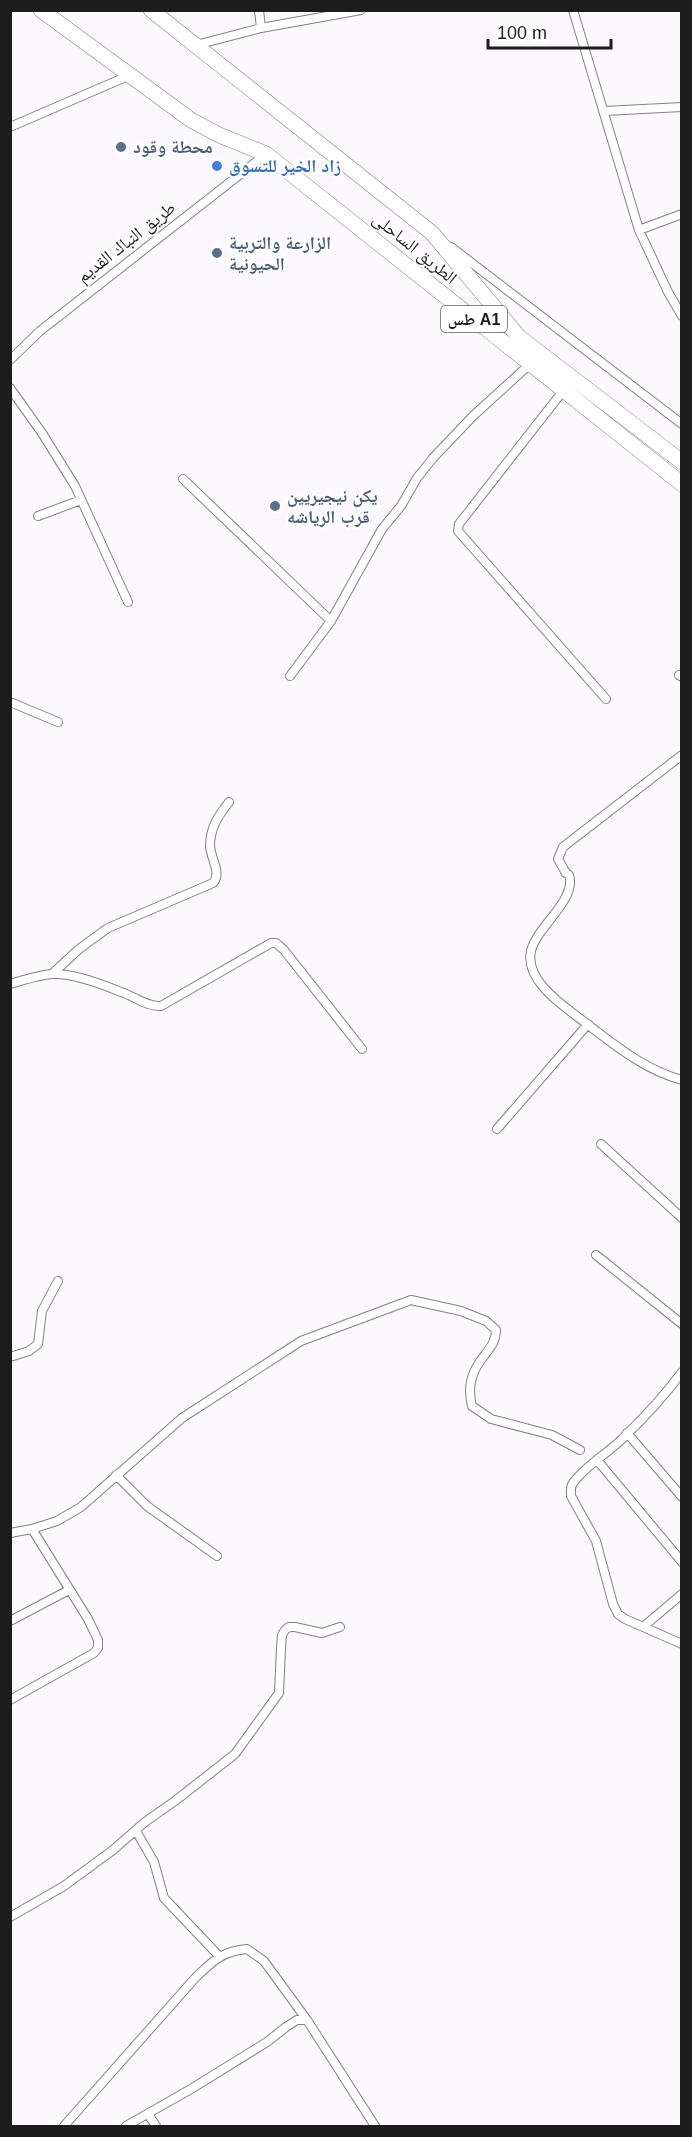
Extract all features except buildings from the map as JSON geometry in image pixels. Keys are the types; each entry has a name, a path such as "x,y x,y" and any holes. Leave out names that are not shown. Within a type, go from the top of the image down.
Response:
{"highway":[{"name":"الطريق الساحلى","path":"41,10 191,120 213,132 266,154 681,484"},
{"path":"151,10 432,233"},
{"name":"طس A1","path":"432,233 519,337 681,462"}],"street":[{"path":"259,10 261,27"},
{"path":"573,10 639,230 681,316"},
{"path":"195,45 261,27 356,11"},
{"path":"10,128 128,75"},
{"path":"604,111 681,107"},
{"name":"طريق النباك القديم","path":"10,360 40,331 266,154"},
{"path":"639,230 681,214"},
{"path":"432,233 681,424"},
{"path":"290,676 331,621 382,529 401,506 417,478 473,416 530,364"},
{"path":"10,388 42,433 81,500 128,602"},
{"path":"563,390 459,524 458,531 606,699"},
{"path":"183,479 331,621"},
{"path":"38,516 81,500"},
{"path":"10,702 58,722"},
{"path":"680,1081 649,1067 616,1047 559,1002 544,988 532,971 531,953 536,939 570,890 571,880 558,859 563,847 681,755"},
{"path":"52,974 79,949 108,928 213,883 217,874 210,846 213,830 215,820 229,802"},
{"path":"10,984 52,974 88,980 152,1005 161,1006 271,943 276,943 284,950 362,1049"},
{"path":"497,1129 588,1024"},
{"path":"601,1144 681,1218"},
{"path":"596,1255 681,1324"},
{"path":"10,1357 29,1352 38,1344 42,1311 58,1281"},
{"path":"10,1533 57,1521 81,1508 182,1418 301,1341 411,1300 461,1311 486,1321 496,1330 496,1340 479,1363 468,1390 472,1406 491,1419 552,1436 580,1450"},
{"path":"681,1372 627,1433 573,1483 570,1489 571,1496 596,1541 613,1605 618,1614 681,1644"},
{"path":"627,1433 681,1497"},
{"path":"597,1460 681,1562"},
{"path":"116,1475 147,1506 217,1556"},
{"path":"10,1700 94,1653 98,1648 98,1640 32,1529"},
{"path":"10,1621 69,1590"},
{"path":"643,1627 681,1594"},
{"path":"10,1917 64,1886 235,1754 279,1693 281,1648 285,1630 295,1627 322,1633 340,1627"},
{"path":"136,1831 154,1862 164,1898 219,1956"},
{"path":"64,2127 196,1977 219,1956 233,1950 247,1949 264,1961 307,2020 375,2127"},
{"path":"126,2127 257,2048 297,2020 307,2020"},
{"path":"148,2114 156,2127"}],"place":[{"name":"محطة وقود","path":"121,147"},
{"name":"زاد الخير للتسوق","path":"217,166"},
{"name":"الزارعة والتربية الحيونية","path":"217,253"},
{"name":"يكن نيجيريين قرب الرياشه","path":"275,506"}]}
